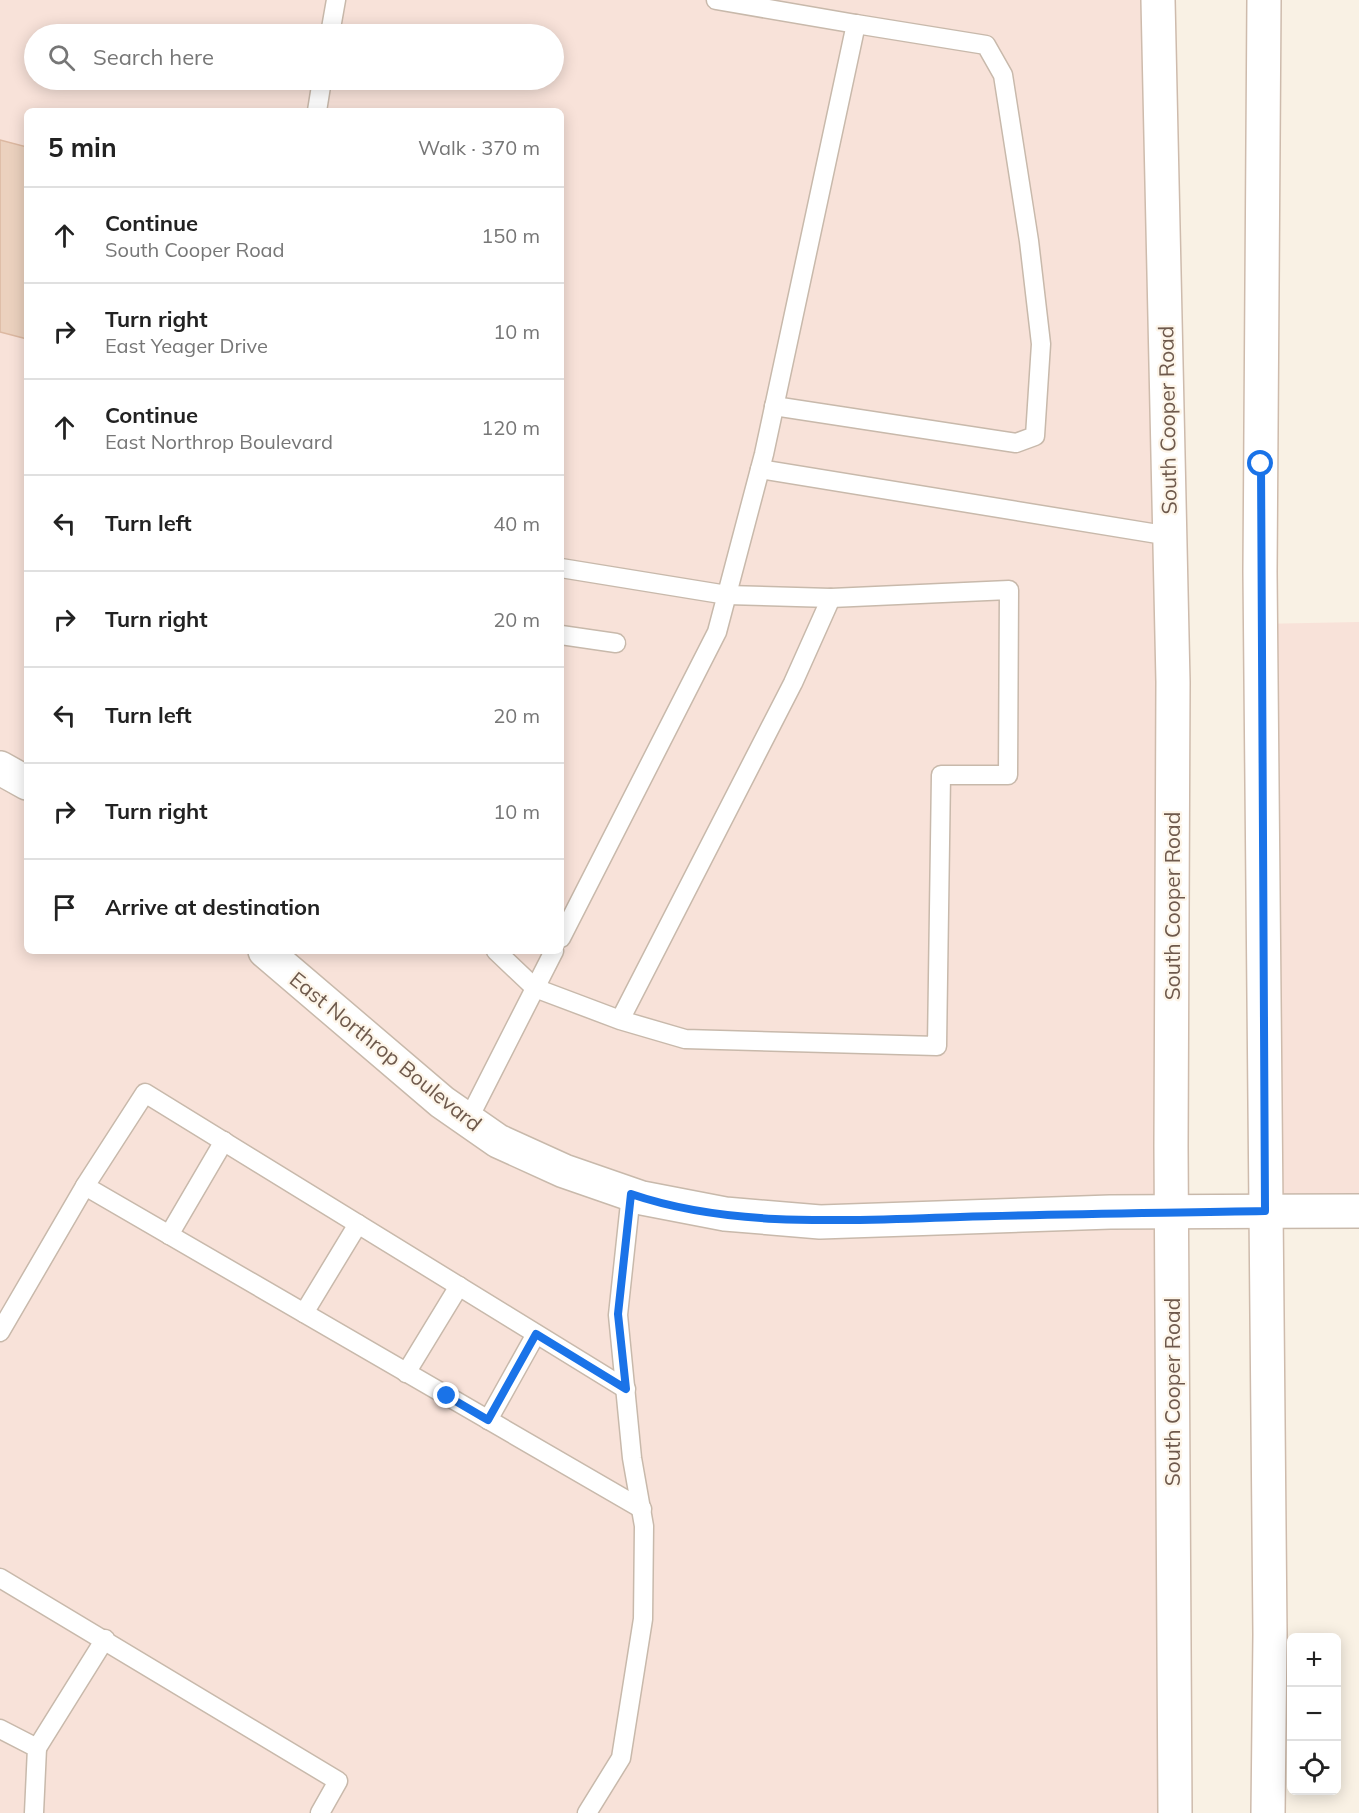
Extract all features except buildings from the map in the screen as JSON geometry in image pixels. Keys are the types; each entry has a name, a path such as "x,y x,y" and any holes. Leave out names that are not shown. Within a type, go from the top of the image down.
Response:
{"main road":[{"name":"South Cooper Road","path":"1158,0 1173,682 1172,1212 1175,1813"},
{"path":"1264,0 1260,583 1270,1624 1268,1813"},
{"path":"0,768 24,781"},
{"name":"East Northrop Boulevard","path":"269,954 423,1087 498,1141 545,1163 631,1194 725,1214 820,1222 1172,1212 1359,1210"}],"lane":[{"path":"332,24 336,0"},
{"path":"716,0 986,45 1003,75 1029,241 1041,344 1035,436 1016,443 774,406"},
{"path":"564,932 717,632 760,469 856,24"},
{"path":"317,108 320,90"},
{"path":"760,469 1170,536"},
{"path":"499,954 536,988 620,1020 685,1039 937,1046 941,775 1008,775 1009,590 831,598 727,595 564,568"},
{"path":"620,1020 792,683 831,598"},
{"path":"564,635 616,643"},
{"path":"468,1120 553,954"},
{"path":"0,1332 85,1186 145,1093 626,1389"},
{"path":"169,1235 224,1141"},
{"path":"85,1186 642,1509"},
{"path":"589,1813 621,1758 644,1619 644,1526 632,1458 618,1314 631,1194"},
{"path":"304,1313 358,1224"},
{"path":"406,1372 459,1286"},
{"path":"488,1420 536,1334"},
{"path":"0,1578 338,1781 320,1813"},
{"path":"34,1813 37,1748 105,1639"},
{"path":"0,1729 37,1748"}],"shaded area":[{"path":"0,0 1158,0 1175,1813 0,1813"},
{"path":"1359,622 1359,1211 1265,1211 1260,624"}],"route":[{"path":"447,1396 488,1420 536,1334 626,1389 618,1314 631,1194 725,1214 820,1222 1110,1212 1265,1211 1261,464"}]}
